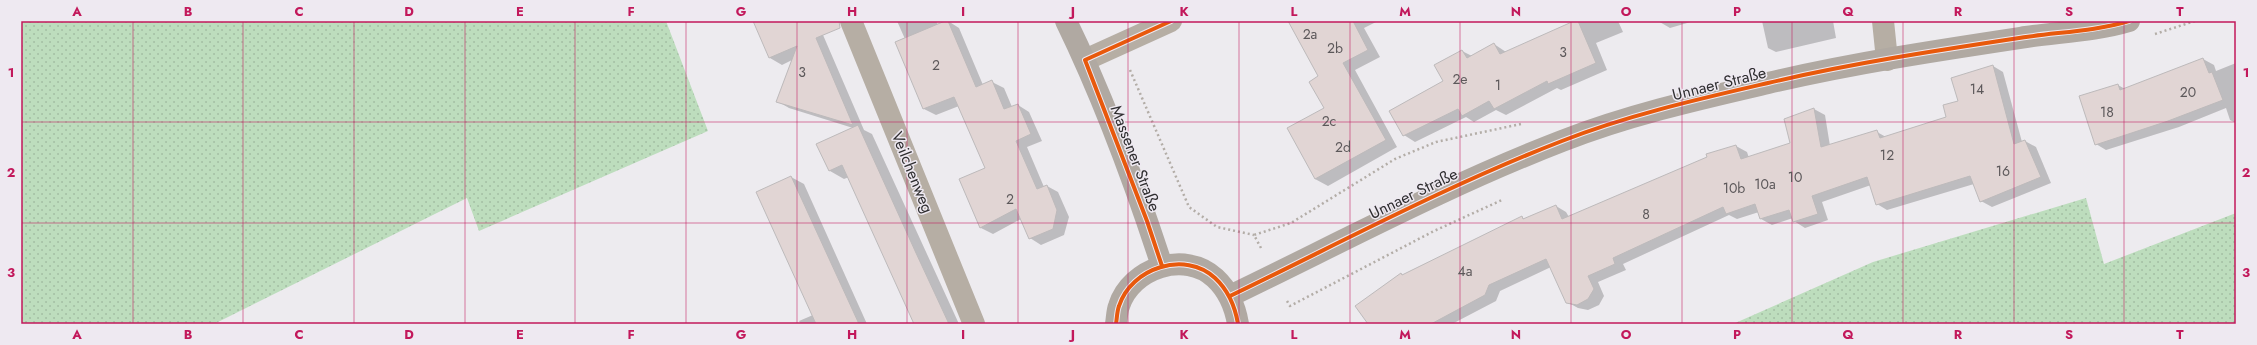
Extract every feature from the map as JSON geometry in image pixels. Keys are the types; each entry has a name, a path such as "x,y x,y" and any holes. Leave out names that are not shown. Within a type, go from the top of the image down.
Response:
{"main road":[{"name":"Massener Straße","path":"1066,21 1085,60 1147,221 1162,266"},
{"name":"Unnaer Straße","path":"1230,296 1457,184 1564,140 1674,106 1770,83 1887,60 2027,37 2112,26 2129,21"},
{"path":"1116,324 1119,305 1129,288 1143,274 1162,266 1180,264 1198,268 1215,277 1230,296 1235,307 1238,324"}],"street":[{"name":"Veilchenweg","path":"851,21 974,324"},
{"path":"1085,60 1171,21"},
{"path":"1882,21 1887,60"}],"path":[{"path":"2152,35 2195,21"},
{"path":"1119,45 1189,207 1217,227 1254,235"},
{"path":"1274,274 1290,306 1434,231 1505,198"}],"green space":[{"path":"21,21 666,21 708,131 479,231 467,198 214,324 21,324"},
{"path":"2086,198 2104,264 2236,213 2236,324 1733,324 1873,262"}],"building":[{"path":"753,21 839,21 840,28 816,38 853,125 776,102 797,46 769,58"},
{"path":"948,21 976,87 992,80 1004,109 1018,104 1031,134 1016,141 1037,189 1047,185 1057,210 1053,229 1029,239 1016,209 980,228 959,179 985,168 954,97 923,109 895,42"},
{"path":"1288,21 1353,21 1368,50 1343,63 1386,140 1315,179 1287,128 1324,108 1309,82 1318,76"},
{"path":"1574,21 1578,21 1596,63 1548,84 1547,81 1494,109 1489,101 1462,116 1458,109 1403,136 1389,111 1443,81 1434,65 1462,50 1467,58 1494,43 1500,54"},
{"path":"2203,58 2209,73 2212,72 2223,100 2168,121 2095,145 2079,96 2118,84 2120,90"},
{"path":"1993,65 2014,144 2025,140 2041,177 1980,202 1970,176 1876,205 1867,177 1812,196 1818,214 1793,222 1789,210 1760,219 1755,204 1726,214 1723,207 1613,258 1615,264 1588,276 1594,289 1588,299 1577,305 1566,303 1546,259 1489,285 1485,295 1431,324 1368,324 1355,306 1401,273 1402,275 1522,216 1523,219 1556,205 1562,219 1707,157 1706,154 1736,145 1741,159 1790,143 1784,119 1814,108 1821,147 1877,130 1880,138 1946,117 1943,105 1958,101 1951,78"},
{"path":"858,125 949,324 914,324 842,165 829,171 816,144"},
{"path":"791,176 859,324 816,324 756,192"}],"cycle path":[{"path":"1162,266 1147,221 1085,60 1171,21"},
{"path":"1230,296 1394,215 1478,176 1562,141 1638,115 1832,69 1961,47 2091,29 2129,21"},
{"path":"1116,324 1119,306 1125,293 1135,282 1147,273 1160,267 1175,265 1189,265 1203,270 1215,278 1231,299 1238,324"}]}
